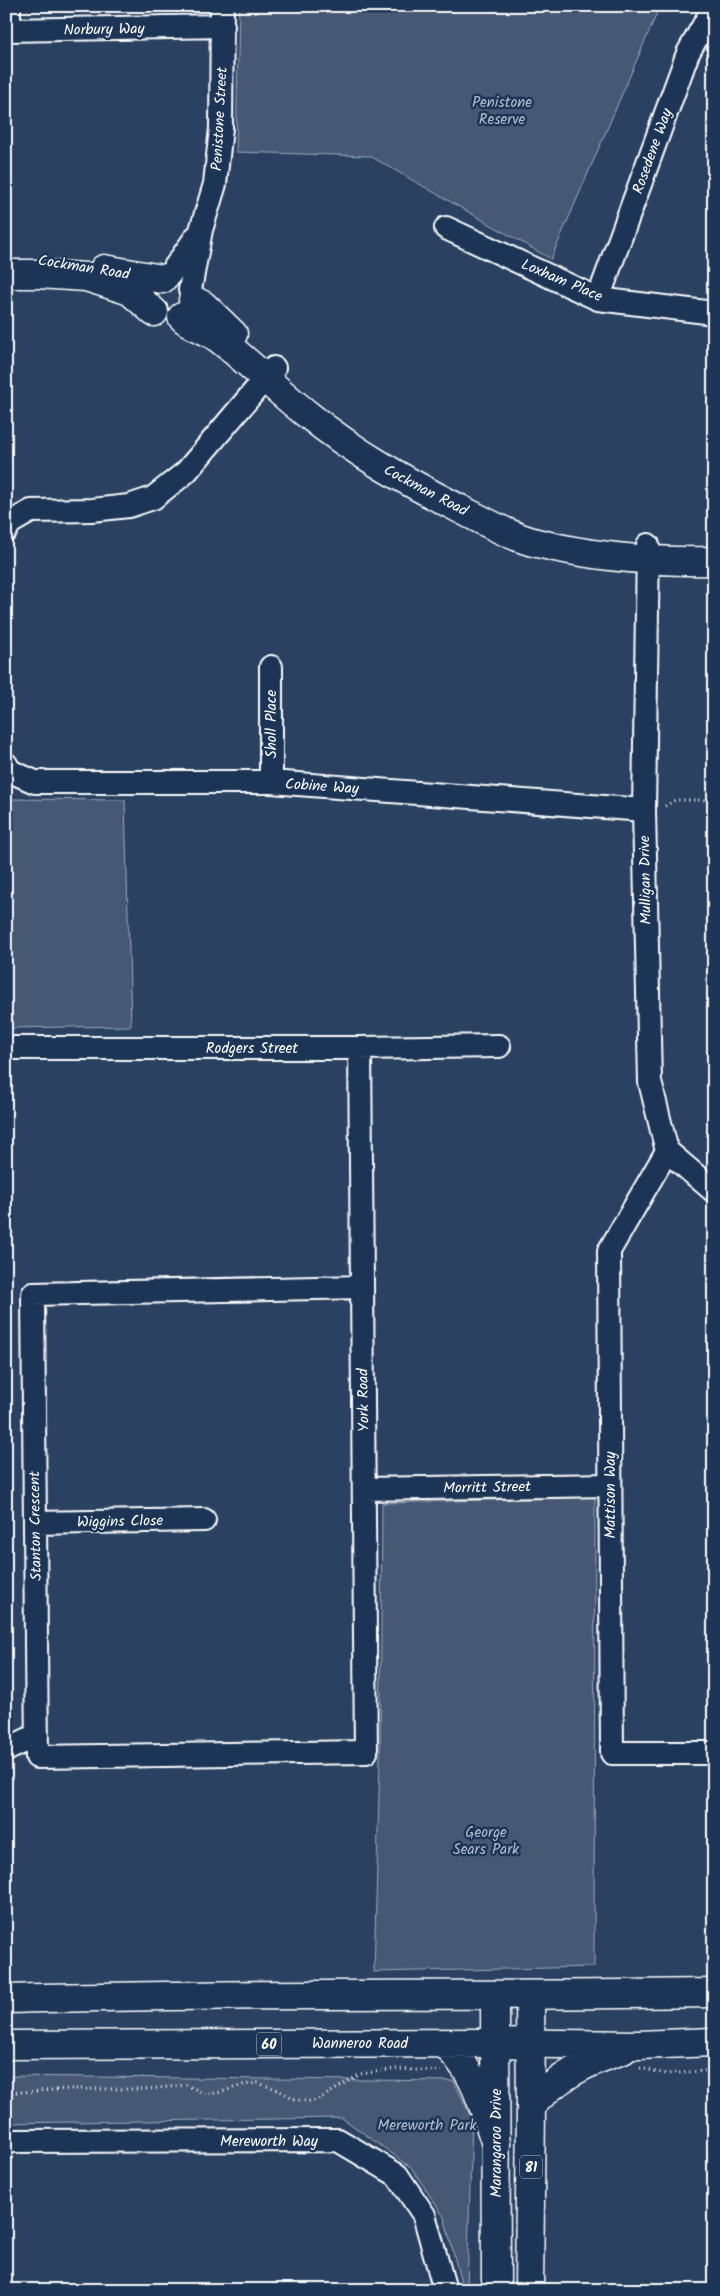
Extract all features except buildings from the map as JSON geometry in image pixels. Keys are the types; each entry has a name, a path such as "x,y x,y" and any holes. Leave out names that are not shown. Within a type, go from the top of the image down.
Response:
{"main road":[{"name":"Cockman Road","path":"6,257 83,264 179,293 203,305 269,374 327,430 380,466 498,528 536,543 610,556 714,547"},
{"name":"Cockman Road","path":"6,274 86,277 130,291 158,317 170,321 179,293"},
{"name":"Cockman Road","path":"648,552 714,561"},
{"path":"6,1999 200,1995 530,1996 714,1993"},
{"name":"Marangaroo Drive","path":"496,1996 496,2290"},
{"name":"81","path":"529,2290 530,1996"},
{"name":"Wanneroo Road","path":"6,2045 496,2043 531,2044 636,2057 714,2042"},
{"path":"442,2043 456,2053 468,2070 496,2144"},
{"path":"531,2106 548,2088 562,2078 603,2057 636,2057"}],"street":[{"name":"Norbury Way","path":"9,6 9,30 223,16"},
{"name":"Rosedene Way","path":"598,299 688,53 714,7"},
{"name":"Penistone Street","path":"179,293 215,184 221,128 223,16"},
{"name":"Loxham Place","path":"446,228 598,299 714,313"},
{"path":"6,530 10,523 31,511 92,510 129,506 153,498 186,472 269,374"},
{"name":"Mulligan Drive","path":"648,552 654,808 650,1082 667,1151"},
{"name":"Sholl Place","path":"271,667 271,782"},
{"name":"Cobine Way","path":"6,764 10,770 35,782 271,782 654,808"},
{"name":"Rodgers Street","path":"6,1048 499,1046"},
{"name":"York Road","path":"360,1048 366,1752"},
{"path":"667,1151 714,1191"},
{"name":"Mattison Way","path":"667,1151 609,1251 612,1753 714,1754"},
{"name":"Stanton Crescent","path":"362,1287 33,1294 37,1757 366,1752"},
{"name":"Morritt Street","path":"364,1489 610,1485"},
{"name":"Wiggins Close","path":"35,1523 204,1520"},
{"path":"6,1750 37,1736"},
{"name":"Mereworth Way","path":"6,2141 338,2140 397,2175 424,2215 446,2290"}],"path":[{"path":"654,808 665,796"},
{"path":"654,808 674,800 714,800"},
{"path":"654,808 665,816"},
{"path":"636,2057 666,2074 714,2070"},
{"path":"6,2094 70,2089 149,2089 186,2085 206,2094 258,2083 276,2089 297,2100 309,2101 318,2100 360,2074 396,2069 468,2070"}],"green space":[{"name":"Penistone Reserve","path":"239,6 660,6 551,259 370,156 236,152"},
{"path":"6,799 125,800 131,1026 6,1028"},
{"name":"George Sears Park","path":"595,1497 594,1967 374,1972 380,1759 382,1503"},
{"name":"Mereworth Park","path":"6,2076 454,2081 472,2119 467,2290 463,2290 444,2217 411,2167 342,2118 6,2123"}]}
